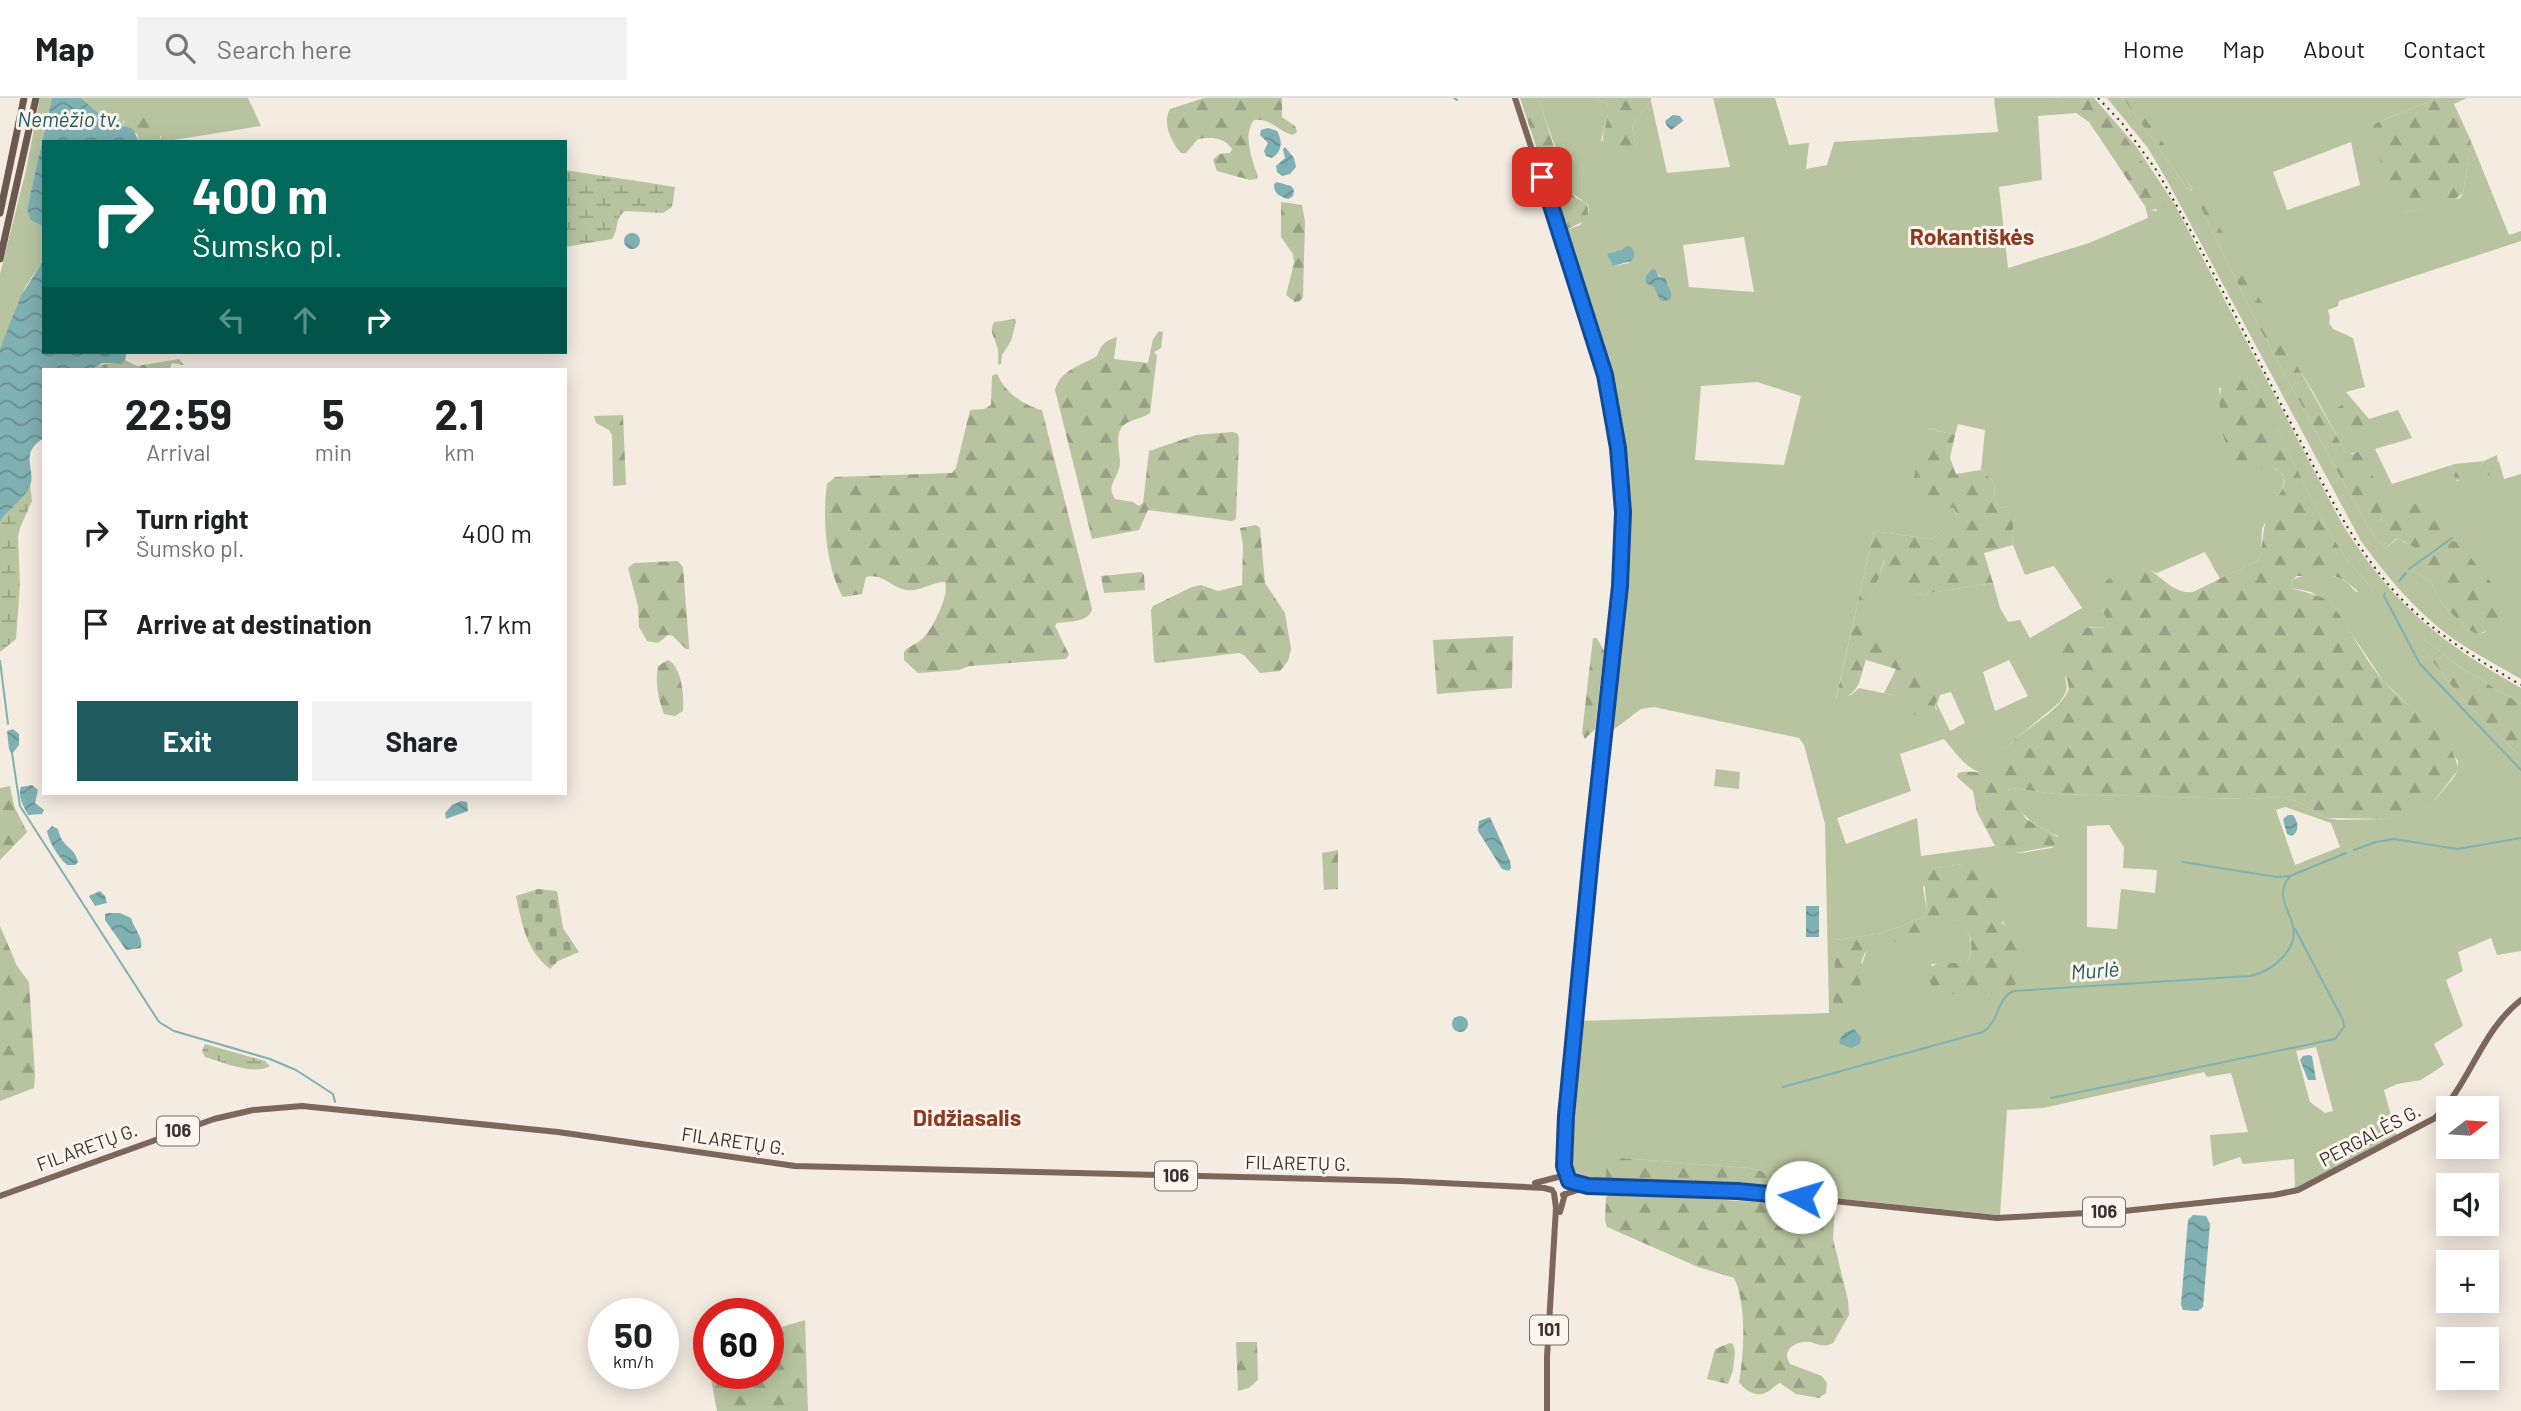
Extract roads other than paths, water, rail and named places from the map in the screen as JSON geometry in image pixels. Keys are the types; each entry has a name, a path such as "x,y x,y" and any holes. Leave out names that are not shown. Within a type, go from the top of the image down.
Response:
{"highway":[{"path":"0,213 24,98"},
{"path":"0,259 36,98"}],"main road":[{"path":"1516,98 1600,357 1615,424 1622,492 1621,570 1566,1116 1564,1166 1570,1187 1566,1193"},
{"name":"PERGALĖS G.","path":"1588,1186 1756,1192 1997,1218 2176,1206 2298,1190 2427,1124 2448,1104 2496,1026 2521,1000"},
{"name":"FILARETŲ G.","path":"0,1196 207,1121 253,1110 294,1107 349,1110 558,1132 795,1166 1481,1184 1536,1184 1554,1178"},
{"path":"1553,1192 1566,1116"},
{"name":"106","path":"1554,1178 1568,1179 1588,1186"},
{"name":"FILARETŲ G.","path":"1481,1184 1544,1188 1553,1192"},
{"name":"106","path":"1553,1192 1566,1193 1588,1186"},
{"name":"101","path":"1547,1411 1547,1357 1556,1208 1553,1192"},
{"name":"101","path":"1554,1248 1561,1205 1566,1193"}],"water":[{"name":"Nemėžio tv.","path":"52,98 81,98 109,122 133,129 138,140 43,140"},
{"path":"1673,115 1680,116 1683,121 1671,130 1665,121"},
{"path":"1268,128 1277,131 1281,142 1278,153 1272,158 1266,156 1264,151 1268,143 1260,135 1261,130"},
{"name":"Nemėžio tv.","path":"42,142 42,226 30,220 27,209"},
{"path":"1285,147 1294,158 1296,167 1290,174 1282,176 1277,172 1276,166 1285,158"},
{"path":"1277,182 1291,186 1294,190 1293,196 1288,199 1278,194 1274,184"},
{"path":"632,233 638,235 638,247 632,249 626,247 624,241 626,235"},
{"path":"1627,246 1631,247 1634,254 1631,261 1613,266 1607,255"},
{"path":"42,262 42,354 126,354 121,364 102,363 94,368 42,368 42,440 36,444 30,456 31,481 23,497 0,522 0,348 21,296"},
{"path":"1655,269 1659,277 1665,278 1671,299 1660,300 1654,287 1646,283 1646,275"},
{"path":"13,729 19,734 19,745 12,754 7,731"},
{"path":"32,785 38,790 35,803 44,810 42,814 28,815 22,801 21,787"},
{"path":"461,801 467,802 468,811 446,819 445,813 452,805"},
{"path":"2293,815 2297,823 2296,832 2292,836 2287,834 2283,819"},
{"path":"1490,817 1510,861 1509,871 1502,869 1478,831 1479,821"},
{"path":"52,826 58,829 62,840 74,852 78,862 75,865 67,865 54,849 47,831"},
{"path":"100,891 107,903 95,906 89,896"},
{"path":"1806,906 1819,906 1819,937 1806,937"},
{"path":"120,913 131,918 140,936 141,948 126,950 105,920 105,914"},
{"path":"1460,1016 1466,1018 1466,1030 1460,1032 1454,1030 1452,1024 1454,1018"},
{"path":"1854,1029 1861,1037 1860,1044 1851,1048 1840,1044 1844,1033"},
{"path":"2312,1056 2316,1080 2308,1080 2300,1060"},
{"path":"2193,1215 2206,1216 2210,1224 2203,1307 2198,1311 2183,1310 2181,1305 2188,1220"}],"waterway":[{"path":"2409,569 2452,538"},
{"path":"2399,581 2406,573"},
{"path":"2385,593 2384,596 2420,664 2521,770"},
{"path":"0,661 8,724"},
{"path":"12,753 20,806 159,1022 174,1031 270,1059 296,1070 333,1094 335,1102"},
{"name":"Murlė","path":"2354,850 2394,839 2457,849 2521,838"},
{"name":"Murlė","path":"1783,1087 1983,1032 1992,1023 2004,999 2013,991 2250,976 2260,973 2276,964 2291,945 2293,924 2283,896 2284,886 2290,876 2346,853"},
{"path":"2183,862 2276,877 2289,876"},
{"path":"2051,1098 2335,1039 2344,1027 2343,1020 2295,929"}],"railway":[{"path":"2098,98 2122,123 2157,171 2327,492 2364,553 2394,591 2423,619 2470,654 2521,685"}],"district":[{"name":"Rokantiškės","path":"1972,237"},
{"name":"Didžiasalis","path":"967,1118"}]}
